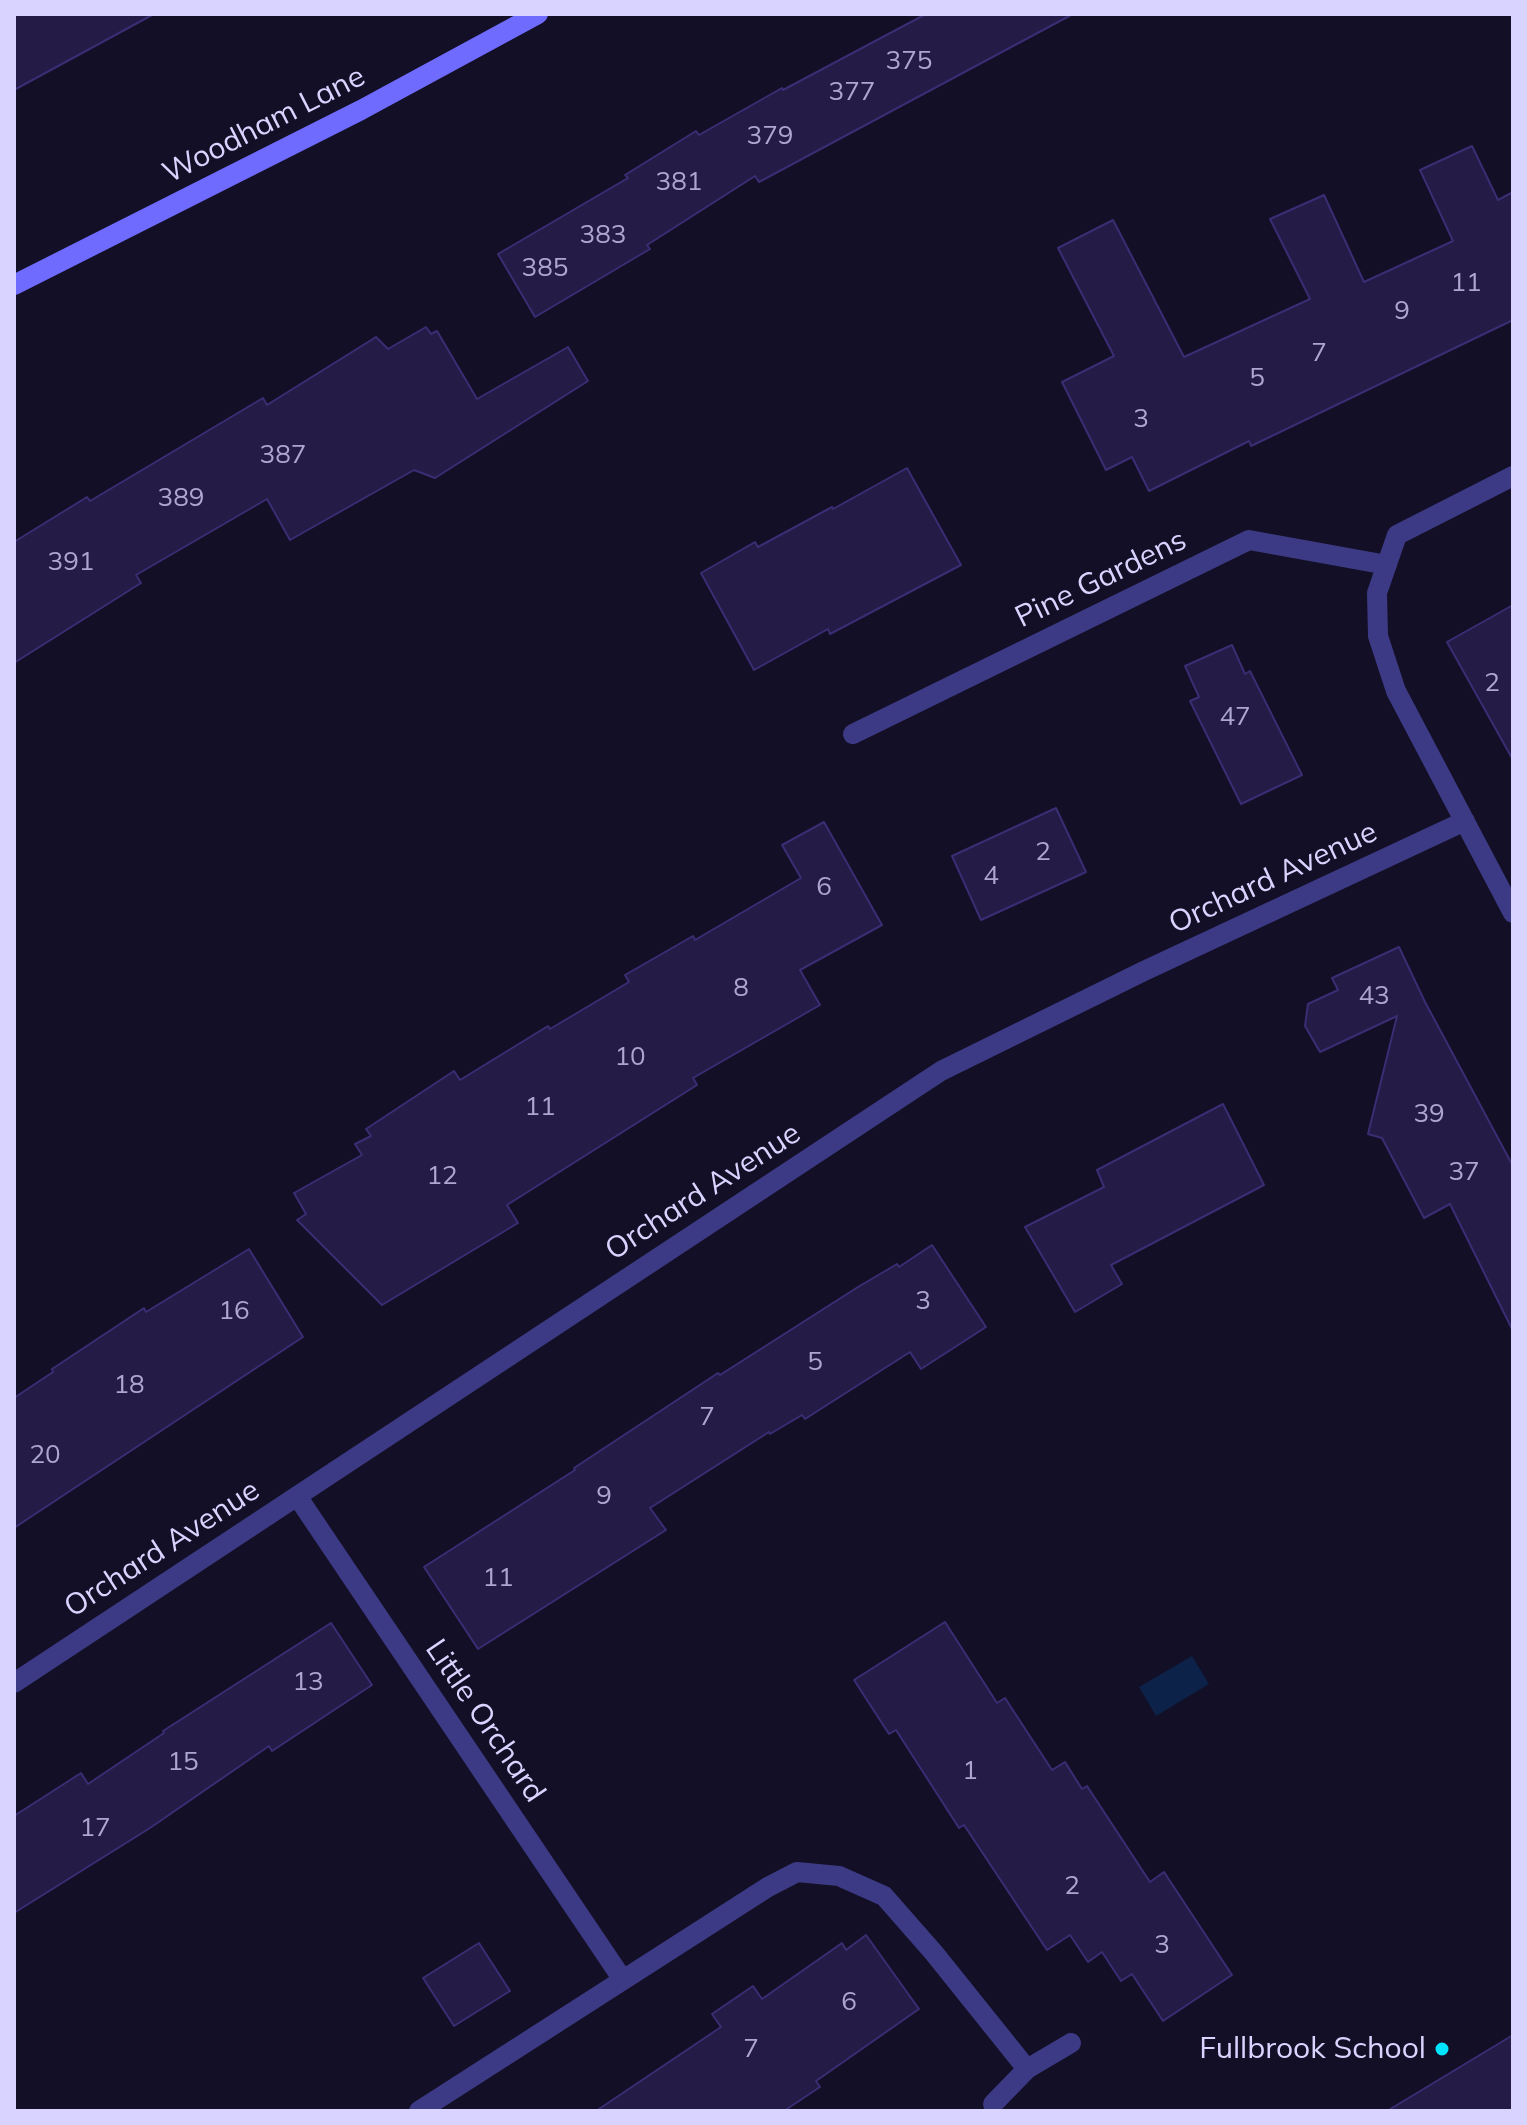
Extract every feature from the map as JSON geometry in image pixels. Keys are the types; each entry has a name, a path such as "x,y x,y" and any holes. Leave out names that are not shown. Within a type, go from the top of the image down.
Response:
{"main road":[{"name":"Woodham Lane","path":"14,285 361,110 538,14"}],"street":[{"path":"1513,476 1397,535 1377,593 1378,636 1396,691 1513,913"},
{"name":"Pine Gardens","path":"853,734 1249,540 1387,565"},
{"name":"Orchard Avenue","path":"14,1683 941,1071 1144,971 1465,821"},
{"name":"Little Orchard","path":"297,1496 623,1980"},
{"path":"419,2111 797,1872 839,1876 884,1896 1027,2069"},
{"path":"993,2104 1027,2069 1071,2043"}],"water":[{"path":"1192,1656 1209,1684 1156,1716 1139,1687"}],"building":[{"path":"14,14 154,14 14,90"},
{"path":"926,14 1073,14 759,182 755,176 647,245 650,249 535,317 498,254 628,178 625,175 696,131 699,135 782,88"},
{"path":"1472,146 1498,200 1513,192 1513,320 1251,446 1249,441 1149,491 1132,457 1106,470 1062,382 1114,356 1058,248 1113,220 1184,357 1310,299 1270,219 1324,195 1364,282 1453,241 1420,170"},
{"path":"426,327 431,334 437,331 477,399 568,347 588,381 435,478 414,470 290,540 267,499 136,575 141,583 14,663 14,542 87,497 90,501 263,398 267,405 376,337 388,349"},
{"path":"907,468 961,565 830,634 828,629 754,670 701,573 755,542 758,547"},
{"path":"1513,605 1513,760 1447,642"},
{"path":"1232,645 1245,674 1250,671 1302,775 1241,804 1190,701 1199,697 1185,666"},
{"path":"1056,808 1086,872 981,920 952,856"},
{"path":"824,822 882,925 800,970 820,1005 693,1078 697,1085 507,1205 518,1223 382,1305 297,1220 306,1214 294,1193 362,1155 355,1144 371,1136 366,1129 454,1071 460,1080 548,1026 550,1029 629,982 625,975 693,936 695,940 801,878 782,845"},
{"path":"1399,947 1513,1166 1513,1331 1450,1204 1424,1218 1382,1138 1368,1134 1397,1016 1320,1052 1305,1026 1308,1004 1338,990 1332,978"},
{"path":"1223,1104 1264,1185 1111,1265 1122,1284 1075,1312 1025,1227 1104,1187 1097,1170"},
{"path":"932,1245 986,1327 921,1369 910,1352 805,1419 802,1415 769,1432 650,1508 666,1530 478,1649 424,1567 718,1373 720,1375 858,1287 897,1264 899,1267"},
{"path":"249,1249 303,1337 14,1528 14,1398 144,1308 146,1312"},
{"path":"945,1622 997,1703 1005,1698 1052,1770 1065,1762 1082,1789 1087,1786 1150,1882 1164,1872 1232,1975 1163,2021 1132,1974 1121,1981 1102,1952 1088,1962 1070,1935 1047,1950 964,1825 959,1828 896,1730 889,1734 854,1680"},
{"path":"331,1623 372,1685 272,1751 269,1746 150,1828 14,1913 14,1816 81,1773 88,1784 163,1731"},
{"path":"866,1935 919,2009 816,2081 820,2087 784,2111 596,2111 721,2027 712,2014 753,1986 762,1999 842,1943 846,1950"},
{"path":"479,1943 510,1991 454,2026 423,1978"},
{"path":"1513,2035 1513,2111 1387,2111"}],"place":[{"name":"Fullbrook School","path":"1442,2049"}]}
